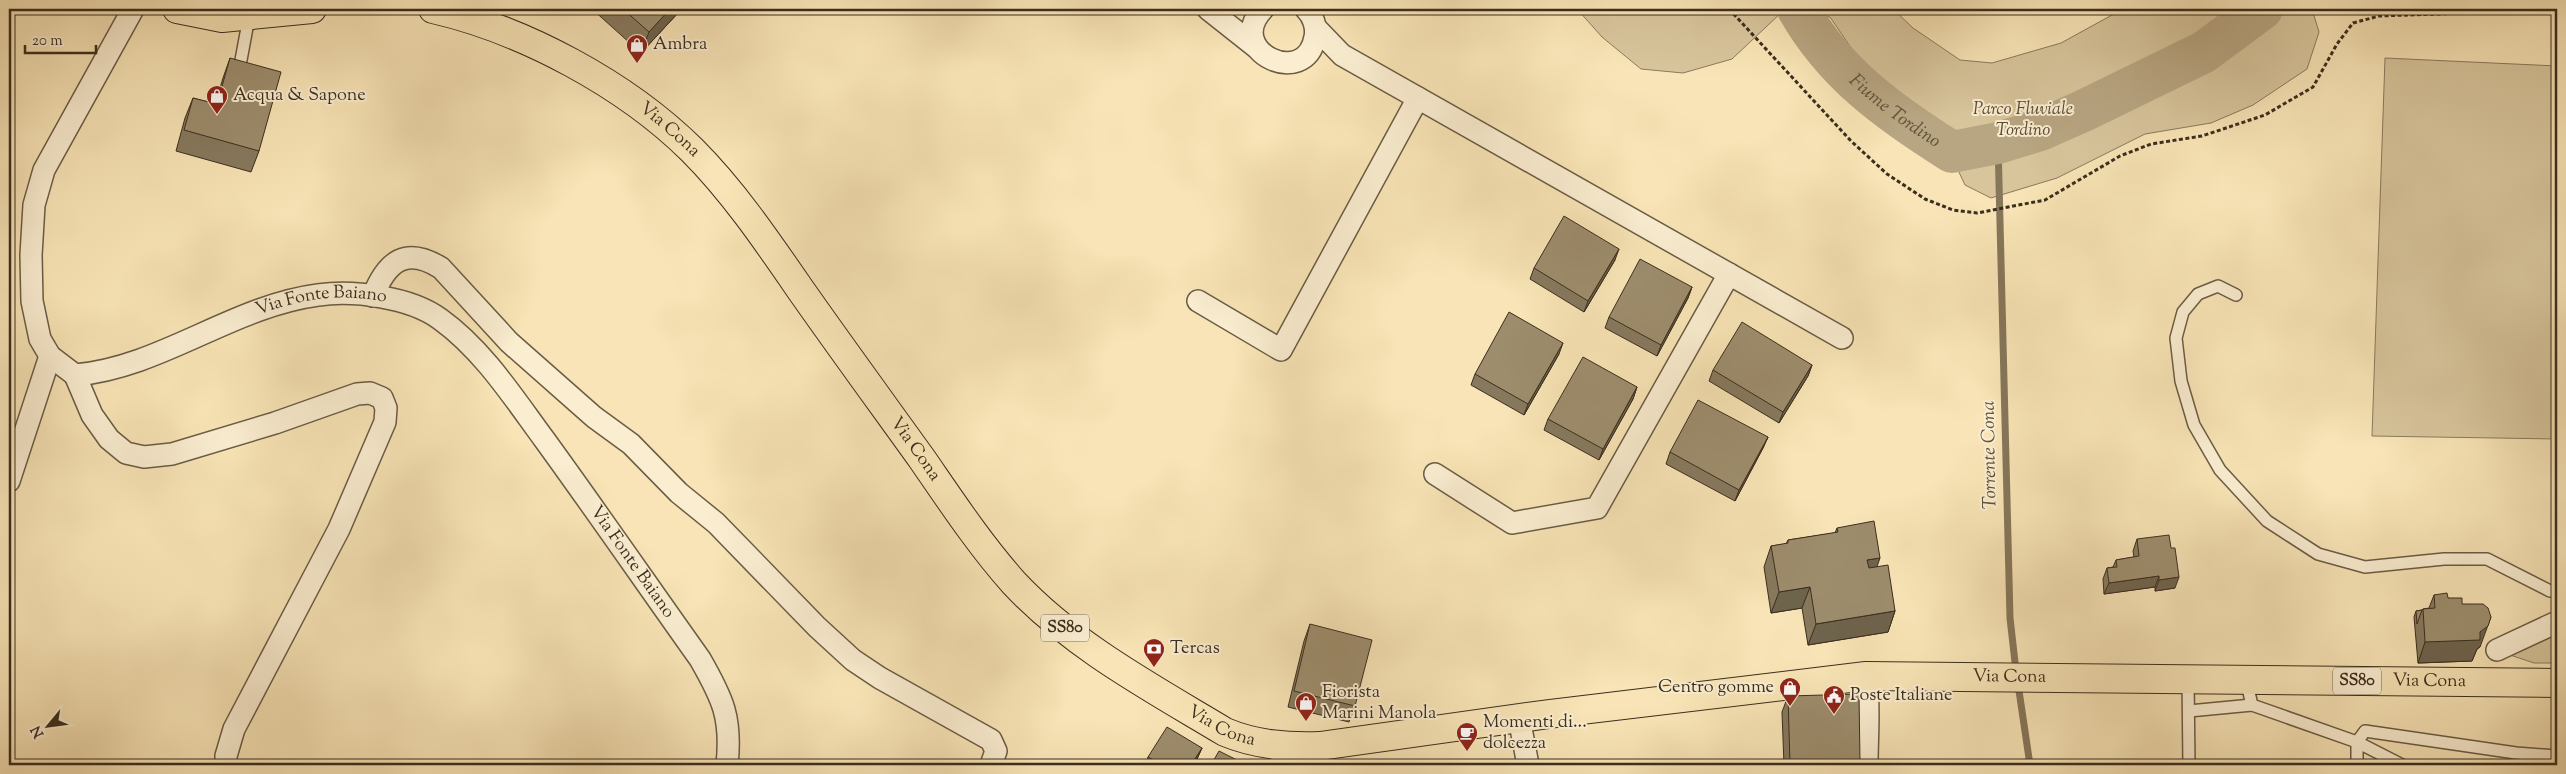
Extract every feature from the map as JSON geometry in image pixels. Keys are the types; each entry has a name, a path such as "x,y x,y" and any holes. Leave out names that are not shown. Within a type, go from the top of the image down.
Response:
{"main road":[{"path":"177,9 222,18 312,9"},
{"name":"Via Cona","path":"433,9 468,16 527,41 572,64 629,99 663,124 692,150 772,250 991,555 1013,581 1043,610 1119,668 1225,732 1284,756 1320,746 1519,718 1876,676 2188,679 2249,692 2557,683"}],"street":[{"path":"133,9 44,170 34,205 31,255 32,301 40,339 50,356 75,375 92,415 109,439 126,453 144,457 180,452 356,394 370,393 382,398 386,408 385,422 339,529 234,729 226,756 226,765"},
{"path":"1216,15 1256,46 1263,55 1281,63 1291,62 1309,52 1313,45 1316,28 1314,19 1306,9"},
{"path":"1216,15 1261,11 1253,29 1256,46"},
{"path":"1316,28 1342,55 1842,338"},
{"path":"1309,52 1342,55"},
{"path":"1198,301 1281,350 1418,98"},
{"path":"373,296 380,277 399,260 413,256 427,260 441,268 522,354 594,418 631,444 680,493 716,523 817,627 853,660 880,678 991,740 996,751 991,765"},
{"path":"1435,474 1512,523 1597,508 1729,274"},
{"name":"Via Fonte Baiano","path":"75,375 95,373 142,358 285,302 319,295 373,296 405,302 439,318 464,339 484,360 562,465 704,667 719,692 726,714 729,739 727,765"},
{"path":"9,481 50,356"},
{"path":"2497,650 2557,622"},
{"path":"1867,765 1867,732 1876,676"},
{"path":"1519,718 1528,765"}],"lane":[{"path":"240,60 259,14"},
{"path":"2236,295 2218,286 2198,294 2182,312 2176,338 2181,381 2194,425 2220,470 2267,521 2318,554 2365,567 2444,559 2487,559 2550,591 2557,590"},
{"path":"2188,679 2189,765"},
{"path":"2189,711 2249,692 2402,765"},
{"path":"2357,765 2357,742 2365,731 2516,753 2557,756"}],"path":[{"path":"1729,9 1851,140 1887,174 1925,199 1953,210 1976,213 2045,200 2120,156 2151,144 2202,136 2265,115 2313,87 2337,44 2353,22 2379,16 2557,10"}],"green space":[{"name":"Parco Fluviale Tordino","path":"1577,9 1893,9 1913,28 1960,60 1992,63 2061,43 2123,9 2312,9 2319,32 2307,69 2253,105 2211,123 2145,134 2057,178 1991,198 1965,185 1935,121 1865,68 1830,17 1783,11 1732,59 1683,73 1641,69 1602,37"},
{"path":"2385,58 2557,66 2557,439 2372,436"},
{"path":"2557,633 2557,663 2534,663 2507,654"}],"building":[{"path":"623,9 670,9 649,32"},
{"path":"230,58 281,72 259,151 184,130 193,98 217,104"},
{"path":"1564,216 1619,249 1588,301 1534,268"},
{"path":"1640,259 1692,287 1661,345 1609,317"},
{"path":"1509,312 1563,343 1528,404 1475,374"},
{"path":"1742,322 1812,365 1783,412 1713,370"},
{"path":"1583,357 1637,387 1603,449 1548,419"},
{"path":"1698,400 1768,437 1739,490 1670,452"},
{"path":"1874,521 1880,558 1867,560 1869,568 1888,565 1895,611 1816,624 1810,587 1779,592 1771,546 1788,543 1788,540 1838,532 1837,528"},
{"path":"2169,535 2171,548 2175,548 2179,577 2159,580 2159,576 2109,583 2107,568 2117,567 2116,560 2139,556 2137,539"},
{"path":"2447,593 2448,598 2462,598 2462,604 2483,604 2488,608 2491,617 2488,626 2480,632 2480,640 2425,642 2423,609 2435,608 2434,595"},
{"path":"2422,610 2417,624 2416,611"},
{"path":"1310,624 1372,640 1355,706 1294,691"},
{"path":"1859,694 1860,763 1790,765 1788,696"},
{"path":"1167,727 1202,748 1191,765 1162,765 1148,757"},
{"path":"1219,751 1247,765 1211,765"},
{"path":"2557,753 2557,765 2552,765 2555,754"}],"waterway":[{"name":"Fiume Tordino","path":"1798,9 1829,53 1847,73 1886,107 1952,152 1998,143 2040,130 2083,111 2204,52 2262,9"},
{"name":"Torrente Cona","path":"1998,143 2010,618 2016,671"},
{"name":"Torrente Cona","path":"2018,684 2030,765"}],"place":[{"name":"Ambra","path":"637,64"},
{"name":"Acqua & Sapone","path":"217,115"},
{"name":"Tercas","path":"1154,668"},
{"name":"Centro gomme","path":"1790,707"},
{"name":"Poste Italiane","path":"1834,715"},
{"name":"Fiorista Marini Manola","path":"1306,722"},
{"name":"Momenti di... dolcezza","path":"1467,752"}]}
